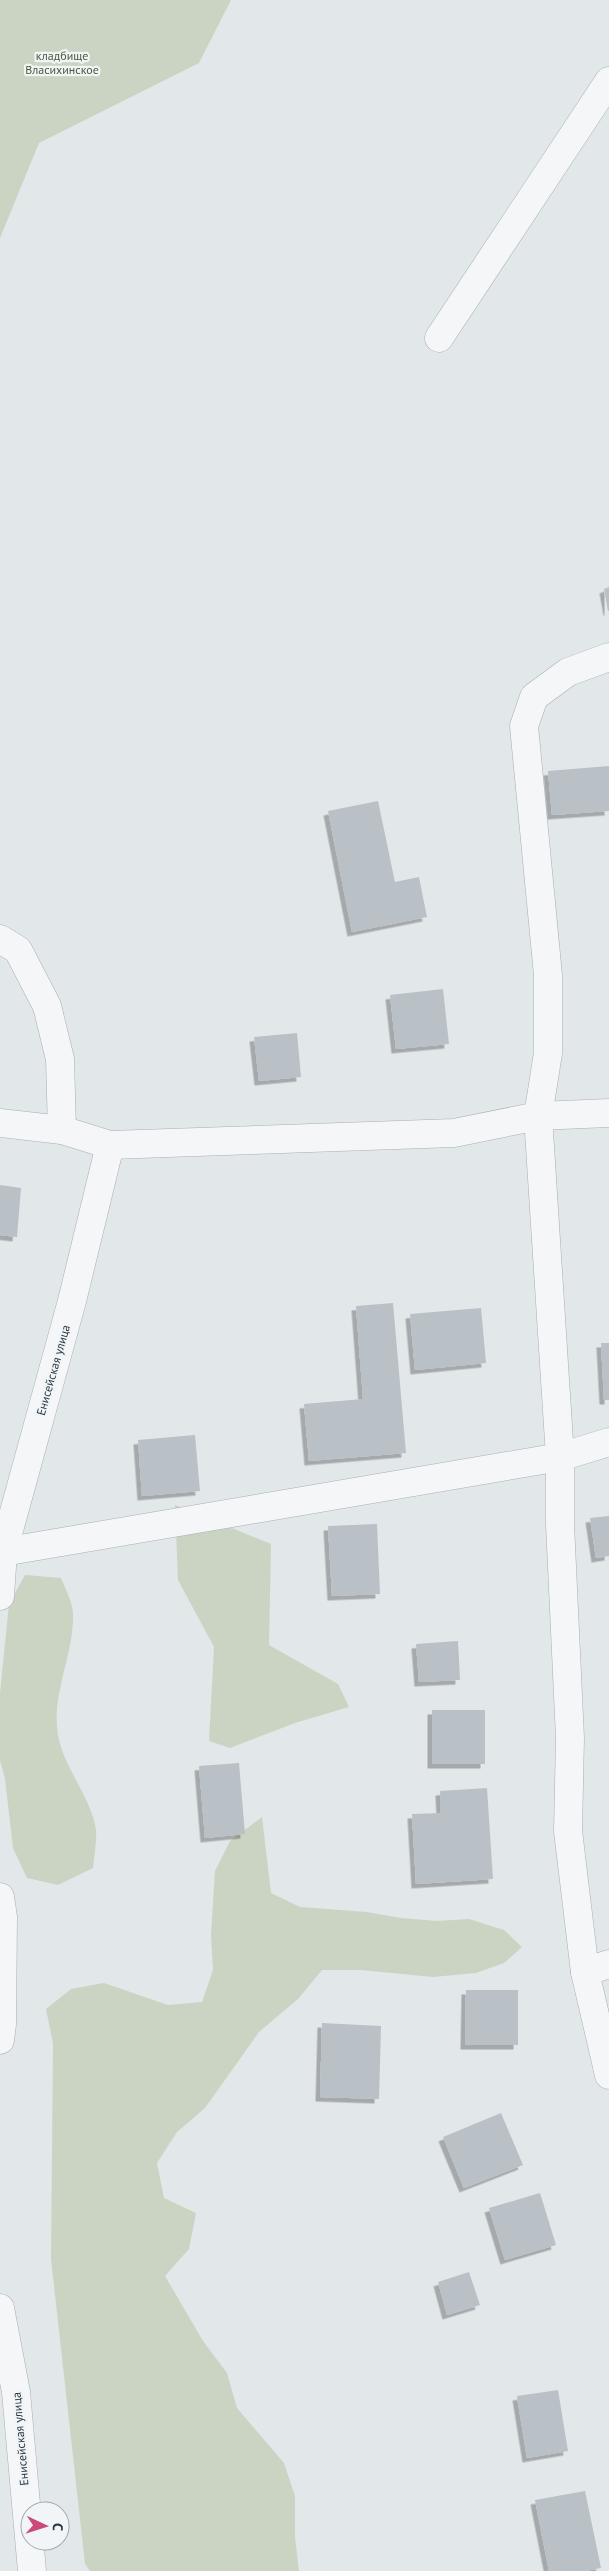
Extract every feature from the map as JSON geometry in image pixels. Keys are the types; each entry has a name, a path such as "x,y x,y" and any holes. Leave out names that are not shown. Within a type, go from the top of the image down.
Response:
{"street":[{"path":"439,338 609,81"},
{"path":"609,658 568,672 534,697 524,726 548,975 548,1053 538,1116 560,1457 560,1524 570,1738 568,1831 597,1968 609,2075"},
{"path":"0,939 18,950 47,1006 60,1059 62,1130"},
{"path":"0,1123 62,1130 110,1145 454,1133 538,1116 609,1113"},
{"name":"Енисейская улица","path":"0,1596 4,1552 72,1301 110,1145"},
{"path":"4,1552 560,1457 609,1442"},
{"path":"0,1897 3,1926 2,2024 0,2040"},
{"name":"Енисейская улица","path":"0,2308 16,2392 32,2571"}],"green space":[{"name":"кладбище Власихинское","path":"0,0 231,0 199,63 39,143 0,238"},
{"path":"175,1505 271,1544 269,1645 338,1684 349,1707 295,1723 230,1748 209,1741 214,1647 178,1580"},
{"path":"25,1575 61,1578 73,1610 70,1642 58,1699 57,1727 63,1753 93,1817 96,1839 93,1868 58,1885 27,1878 13,1848 5,1779 0,1760 0,1693 9,1604"},
{"path":"262,1817 271,1893 300,1907 367,1912 401,1918 437,1921 469,1919 504,1930 522,1947 504,1963 476,1973 433,1977 361,1970 322,1970 298,1999 259,2032 205,2108 177,2132 157,2163 164,2198 196,2213 189,2249 165,2276 203,2341 227,2373 237,2408 284,2463 295,2496 295,2537 299,2571 90,2571 85,2564 51,2259 53,2044 46,2009 71,1989 104,1983 168,2005 202,2002 213,1970 211,1935 215,1871 230,1841"}],"building":[{"path":"609,587 609,611 608,611 604,589"},
{"path":"609,766 609,811 552,815 548,771"},
{"path":"378,801 395,882 419,877 427,917 352,932 328,811"},
{"path":"443,989 449,1044 396,1049 390,995"},
{"path":"297,1033 301,1077 259,1081 254,1037"},
{"path":"0,1185 21,1188 17,1237 0,1235"},
{"path":"393,1303 406,1453 309,1461 304,1404 363,1399 356,1306"},
{"path":"481,1308 486,1363 415,1370 410,1314"},
{"path":"601,1343 609,1343 609,1400 604,1400"},
{"path":"195,1435 200,1491 142,1496 138,1440"},
{"path":"609,1516 609,1556 596,1558 590,1518"},
{"path":"377,1524 380,1594 332,1596 328,1526"},
{"path":"458,1641 460,1680 419,1682 416,1644"},
{"path":"432,1710 485,1710 485,1764 432,1764"},
{"path":"239,1763 245,1834 205,1838 199,1766"},
{"path":"487,1788 493,1879 416,1884 412,1814 441,1813 440,1791"},
{"path":"466,1990 518,1990 518,2045 465,2045"},
{"path":"322,2023 381,2026 379,2099 320,2097"},
{"path":"501,2113 523,2165 464,2188 443,2137"},
{"path":"540,2193 556,2245 505,2260 489,2208"},
{"path":"469,2272 480,2305 447,2315 438,2282"},
{"path":"558,2390 568,2451 527,2458 517,2396"},
{"path":"585,2491 601,2568 585,2571 549,2571 535,2500"}]}
